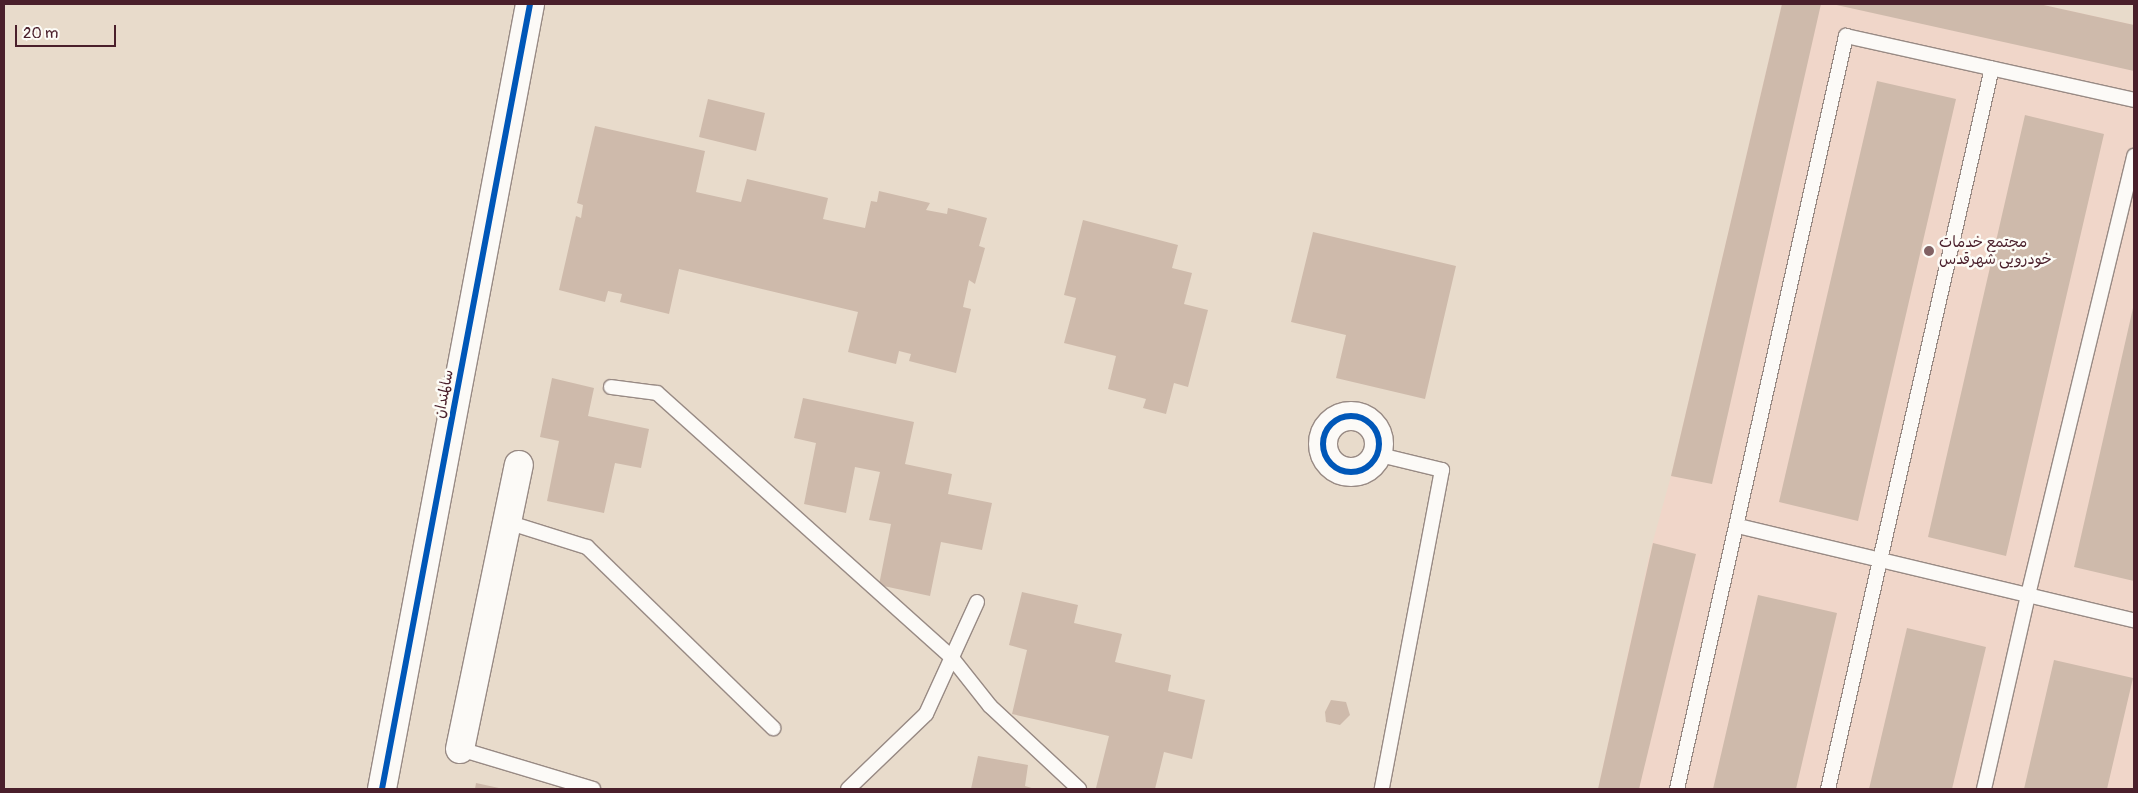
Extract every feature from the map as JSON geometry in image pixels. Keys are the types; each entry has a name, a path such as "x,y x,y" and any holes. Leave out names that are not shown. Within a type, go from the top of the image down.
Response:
{"street":[{"name":"سالمندان","path":"382,789 530,4"},
{"path":"460,749 519,465"}],"lane":[{"path":"1677,789 1738,526 1846,36 2134,100"},
{"path":"1828,789 1992,68"},
{"path":"1984,789 2028,594 2134,156"},
{"path":"611,386 657,393 952,658 990,706 1079,789"},
{"path":"1376,454 1442,470 1382,789"},
{"path":"507,522 587,547 773,728"},
{"path":"1738,526 2134,620"},
{"path":"848,789 926,714 977,602"},
{"path":"460,749 593,789"}],"shaded area":[{"name":"مجتمع خدمات خودرویی شهرقدس","path":"1782,4 2039,4 2134,25 2134,789 1598,789 1650,552 1671,476"}],"building":[{"path":"1782,4 1821,4 1712,484 1671,476"},
{"path":"1832,4 2039,4 2134,25 2134,71"},
{"path":"1877,81 1956,99 1858,521 1779,502"},
{"path":"708,99 765,113 756,151 699,137"},
{"path":"2025,115 2104,134 2006,556 1928,537"},
{"path":"595,126 705,151 696,192 741,202 747,179 828,198 823,219 865,228 871,201 877,202 879,191 930,203 926,210 947,214 948,208 987,218 979,246 985,248 975,284 969,280 963,307 971,309 956,373 909,361 911,354 899,351 896,364 848,352 858,312 679,269 669,314 620,302 622,294 608,291 605,302 559,290 576,216 581,218 583,205 577,203"},
{"path":"1083,220 1178,245 1172,268 1192,273 1184,304 1208,310 1188,387 1174,383 1166,414 1143,408 1146,399 1108,389 1116,356 1064,343 1076,298 1064,295"},
{"path":"1313,232 1456,266 1425,399 1336,378 1346,335 1291,322"},
{"path":"2134,309 2134,581 2074,567"},
{"path":"552,378 594,388 588,416 649,429 641,468 615,463 604,513 547,501 559,441 540,437"},
{"path":"803,398 914,422 905,464 952,474 948,494 992,503 982,550 941,542 930,596 879,585 891,524 869,520 880,472 855,467 846,513 804,504 816,443 794,438"},
{"path":"1653,543 1696,554 1639,789 1598,789"},
{"path":"1022,592 1078,605 1074,623 1122,634 1115,662 1171,675 1168,691 1205,700 1192,759 1164,752 1155,789 1096,788 1109,736 1012,714 1027,650 1009,645"},
{"path":"1758,595 1837,613 1796,789 1713,789"},
{"path":"1907,628 1986,647 1952,789 1869,789"},
{"path":"2054,660 2133,678 2107,789 2024,789"},
{"path":"1331,700 1346,702 1350,715 1340,725 1326,722 1325,712"},
{"path":"978,756 1028,765 1025,786 1035,789 971,789"},
{"path":"476,783 499,788 499,789 475,789"}],"cycle path":[{"path":"382,789 530,4"},
{"path":"1351,416 1362,418 1371,424 1377,433 1379,444 1377,455 1371,464 1362,470 1351,472 1340,470 1331,464 1325,455 1323,444 1325,433 1331,424 1340,418 1351,416"}],"place":[{"name":"مجتمع خدمات خودرویی شهرقدس","path":"1929,251"}]}
